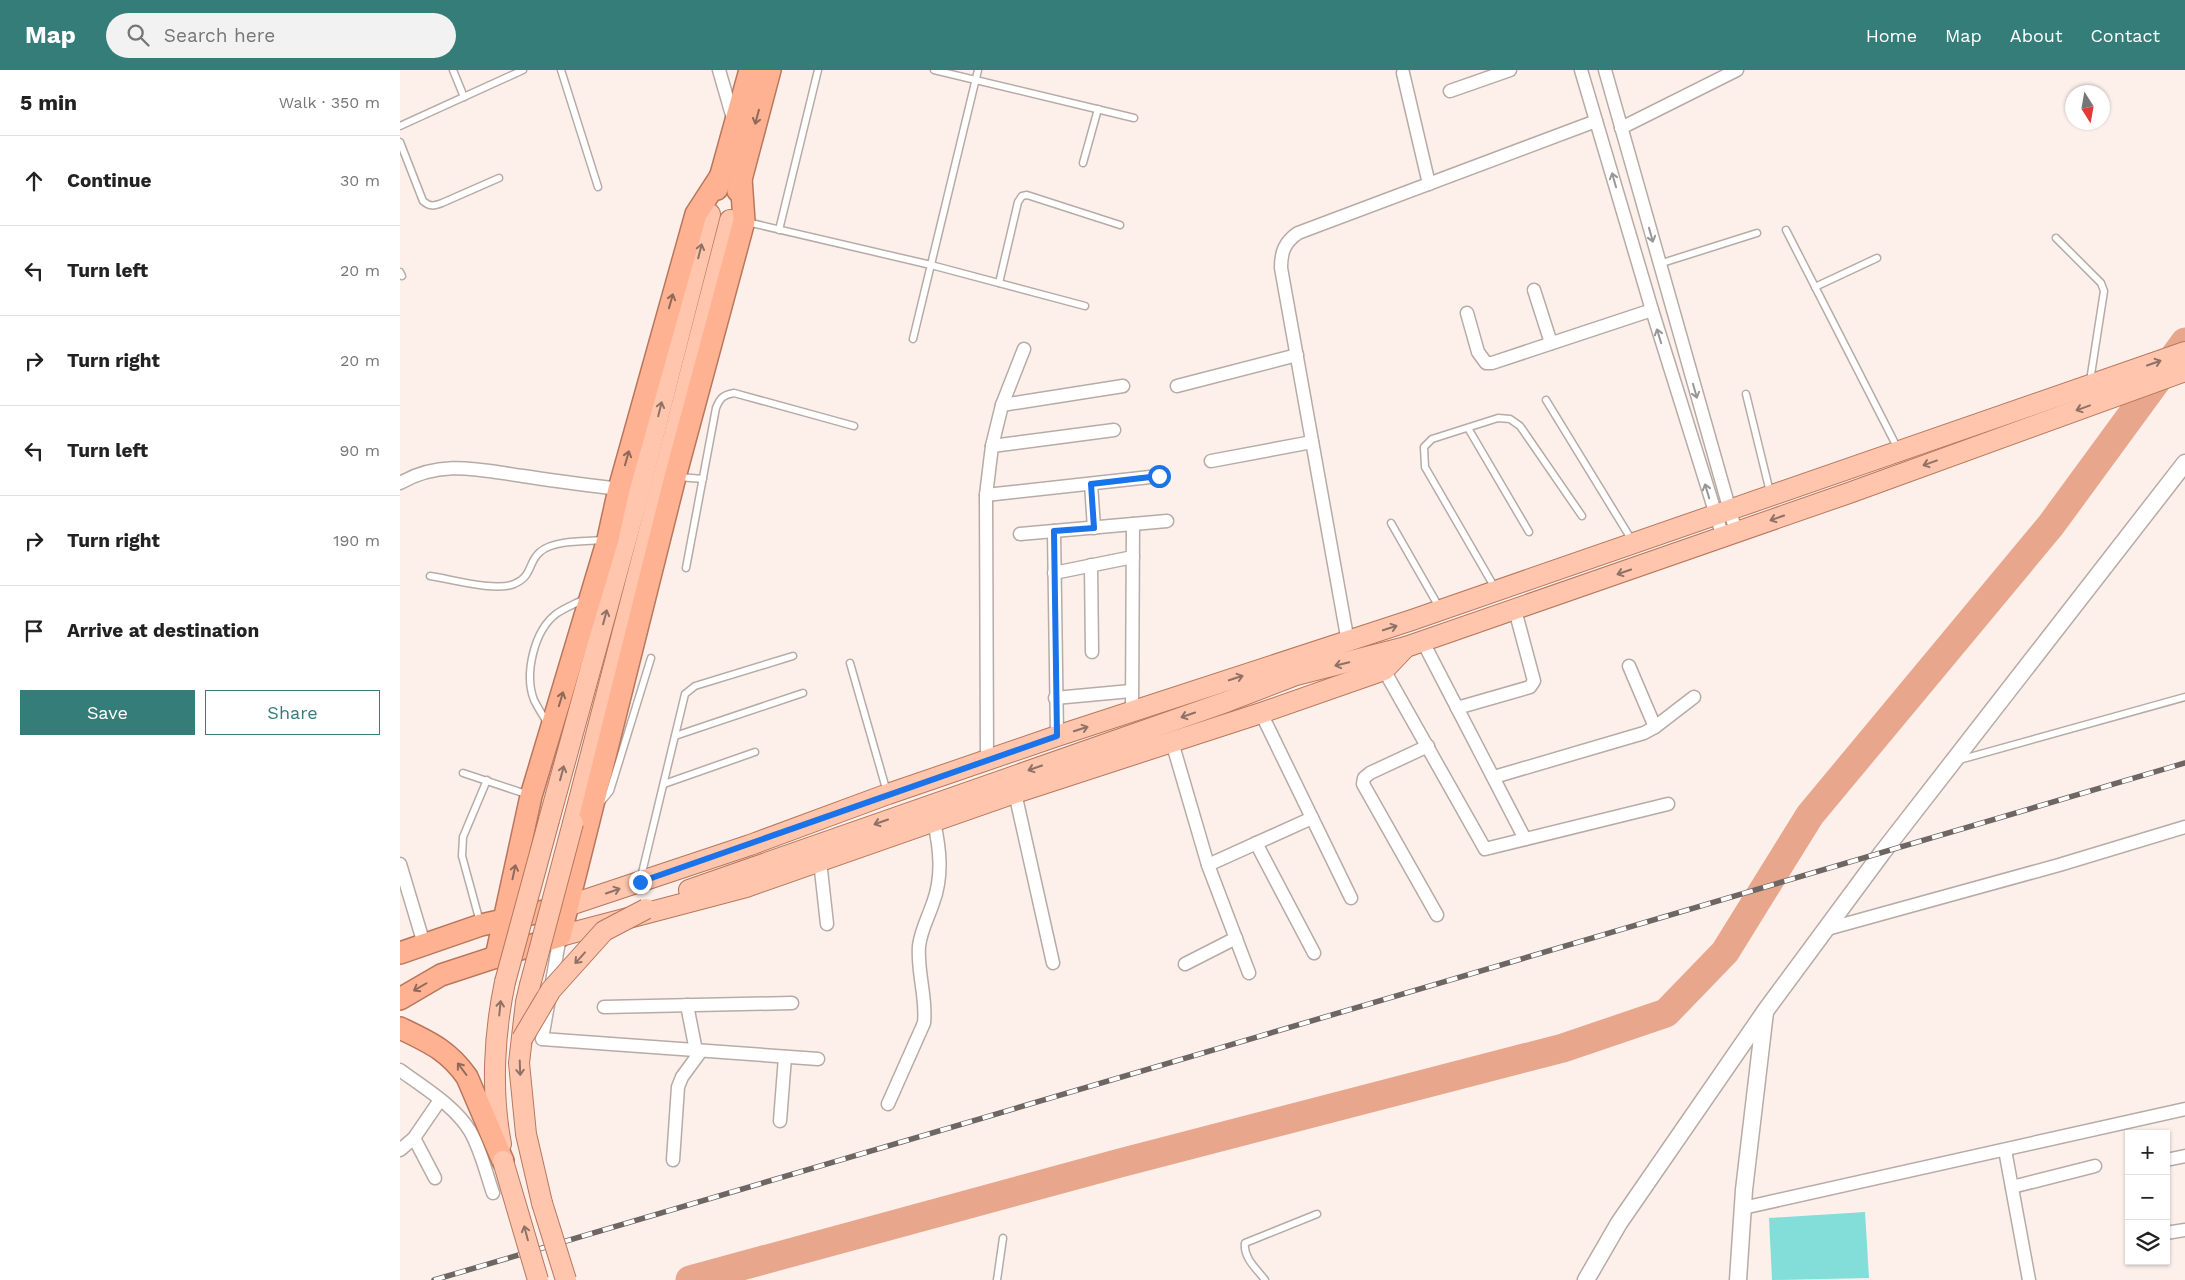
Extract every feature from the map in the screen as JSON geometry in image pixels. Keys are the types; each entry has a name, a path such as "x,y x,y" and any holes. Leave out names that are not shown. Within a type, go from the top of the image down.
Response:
{"highway":[{"path":"400,999 441,975 560,936 581,821 676,477 728,218 734,124 750,70"},
{"path":"728,218 731,178 770,70"},
{"path":"496,957 531,796 608,540 619,489 696,214 731,178"},
{"path":"400,953 481,925 567,906"},
{"path":"400,1028 435,1044 462,1069 504,1161"}],"main road":[{"path":"538,1280 504,1161 495,1111 501,1003 638,496 728,218"},
{"path":"566,1280 542,1203 526,1134 519,1063 528,994 581,821 728,218"},
{"path":"522,1039 551,990 604,932 646,909 688,890 1226,702 1296,675 1415,645 1729,535 2126,382 2185,352"},
{"path":"567,906 750,845 888,794 1057,736 1348,642 1722,514 2089,385 2126,382 2185,371"},
{"path":"560,936 746,888 1015,793 1384,670 1415,645"}],"street":[{"path":"719,70 734,124"},
{"path":"1450,91 1510,70"},
{"path":"1581,70 1652,310 1729,535"},
{"path":"1604,70 1659,264 1722,514"},
{"path":"1621,128 1737,70"},
{"path":"1403,73 1429,184"},
{"path":"1348,642 1281,268 1281,256 1285,245 1298,232 1596,121"},
{"path":"1534,290 1551,343"},
{"path":"1467,313 1478,352 1486,363 1492,363 1652,310"},
{"path":"988,760 986,495 992,446 1002,405 1024,349"},
{"path":"1177,386 1296,355"},
{"path":"1002,405 1123,386"},
{"path":"992,446 1114,430"},
{"path":"1211,461 1312,442"},
{"path":"1586,1280 1619,1223 1766,1010 1882,853 2185,463"},
{"path":"400,483 412,476 438,469 472,467 619,489"},
{"path":"986,495 1159,476"},
{"path":"1091,484 1094,528"},
{"path":"1020,534 1167,521"},
{"path":"1132,712 1133,524"},
{"path":"1054,531 1057,736"},
{"path":"1054,573 1133,557"},
{"path":"1090,565 1092,652"},
{"path":"1457,708 1530,686 1534,681 1515,610"},
{"path":"1415,645 1457,708 1525,839"},
{"path":"1629,666 1655,727"},
{"path":"1384,670 1485,849 1668,804"},
{"path":"1055,698 1131,690"},
{"path":"1494,778 1644,732 1655,727 1694,697"},
{"path":"1261,712 1352,898"},
{"path":"1172,742 1208,865 1249,973"},
{"path":"1428,746 1370,773 1364,778 1363,784 1437,915"},
{"path":"1015,793 1054,963"},
{"path":"1208,865 1312,818"},
{"path":"888,1104 924,1023 925,1012 918,958 920,938 939,883 940,863 934,822"},
{"path":"1827,929 2059,865 2185,827"},
{"path":"1256,843 1314,953"},
{"path":"820,861 827,924"},
{"path":"400,864 424,944"},
{"path":"560,936 542,1039 818,1059"},
{"path":"1185,964 1236,938"},
{"path":"604,1007 792,1003"},
{"path":"673,1160 678,1087 698,1051 687,1005"},
{"path":"1738,1280 1744,1190 1766,1010"},
{"path":"780,1121 785,1057"},
{"path":"400,1070 459,1117 470,1132 493,1193"},
{"path":"400,1150 414,1138 440,1100"},
{"path":"1743,1208 2185,1109"},
{"path":"414,1138 435,1178"},
{"path":"2005,1150 2028,1280"},
{"path":"2170,1159 2185,1156"},
{"path":"2012,1186 2095,1166"},
{"path":"2170,1232 2185,1230"}],"lane":[{"path":"453,70 464,97"},
{"path":"400,126 523,70"},
{"path":"561,70 598,187"},
{"path":"779,230 818,70"},
{"path":"934,70 1134,118"},
{"path":"913,339 978,70"},
{"path":"1084,162 1098,109"},
{"path":"400,142 423,201 427,205 434,206 499,178"},
{"path":"999,283 1018,202 1022,196 1028,195 1120,225"},
{"path":"728,218 931,265 1085,306"},
{"path":"1786,230 1899,451"},
{"path":"1659,264 1757,233"},
{"path":"2056,238 2101,283 2104,291 2089,385"},
{"path":"1816,287 1877,258"},
{"path":"686,568 716,408 720,399 726,394 734,393 854,426"},
{"path":"1746,394 1771,496"},
{"path":"1546,400 1634,543"},
{"path":"1497,591 1425,467 1424,447 1432,439 1498,418 1510,419 1520,426 1582,516"},
{"path":"1468,428 1529,532"},
{"path":"676,477 703,479"},
{"path":"1391,524 1441,610"},
{"path":"430,576 496,586 512,584 527,576 541,551 554,545 608,540"},
{"path":"551,731 534,700 529,673 538,642 546,625 556,614 592,595"},
{"path":"640,882 685,694 689,689 793,656"},
{"path":"581,821 610,791 651,658"},
{"path":"850,663 888,794"},
{"path":"675,736 803,693"},
{"path":"1953,762 2185,697"},
{"path":"664,784 755,752"},
{"path":"463,773 531,796"},
{"path":"481,925 462,856 462,846 463,837 487,780"},
{"path":"1265,1280 1248,1258 1244,1250 1245,1243 1317,1214"},
{"path":"997,1280 1003,1238"}],"building":[{"path":"1865,1212 1869,1278 1772,1280 1769,1218"}],"waterway":[{"path":"690,1280 1120,1163 1563,1048 1666,1013 1725,952 1810,815 2051,525 2185,342"}],"railway":[{"path":"434,1280 2185,763"}],"route":[{"path":"640,882 1057,736 1054,531 1094,528 1091,484 1159,476"}]}
